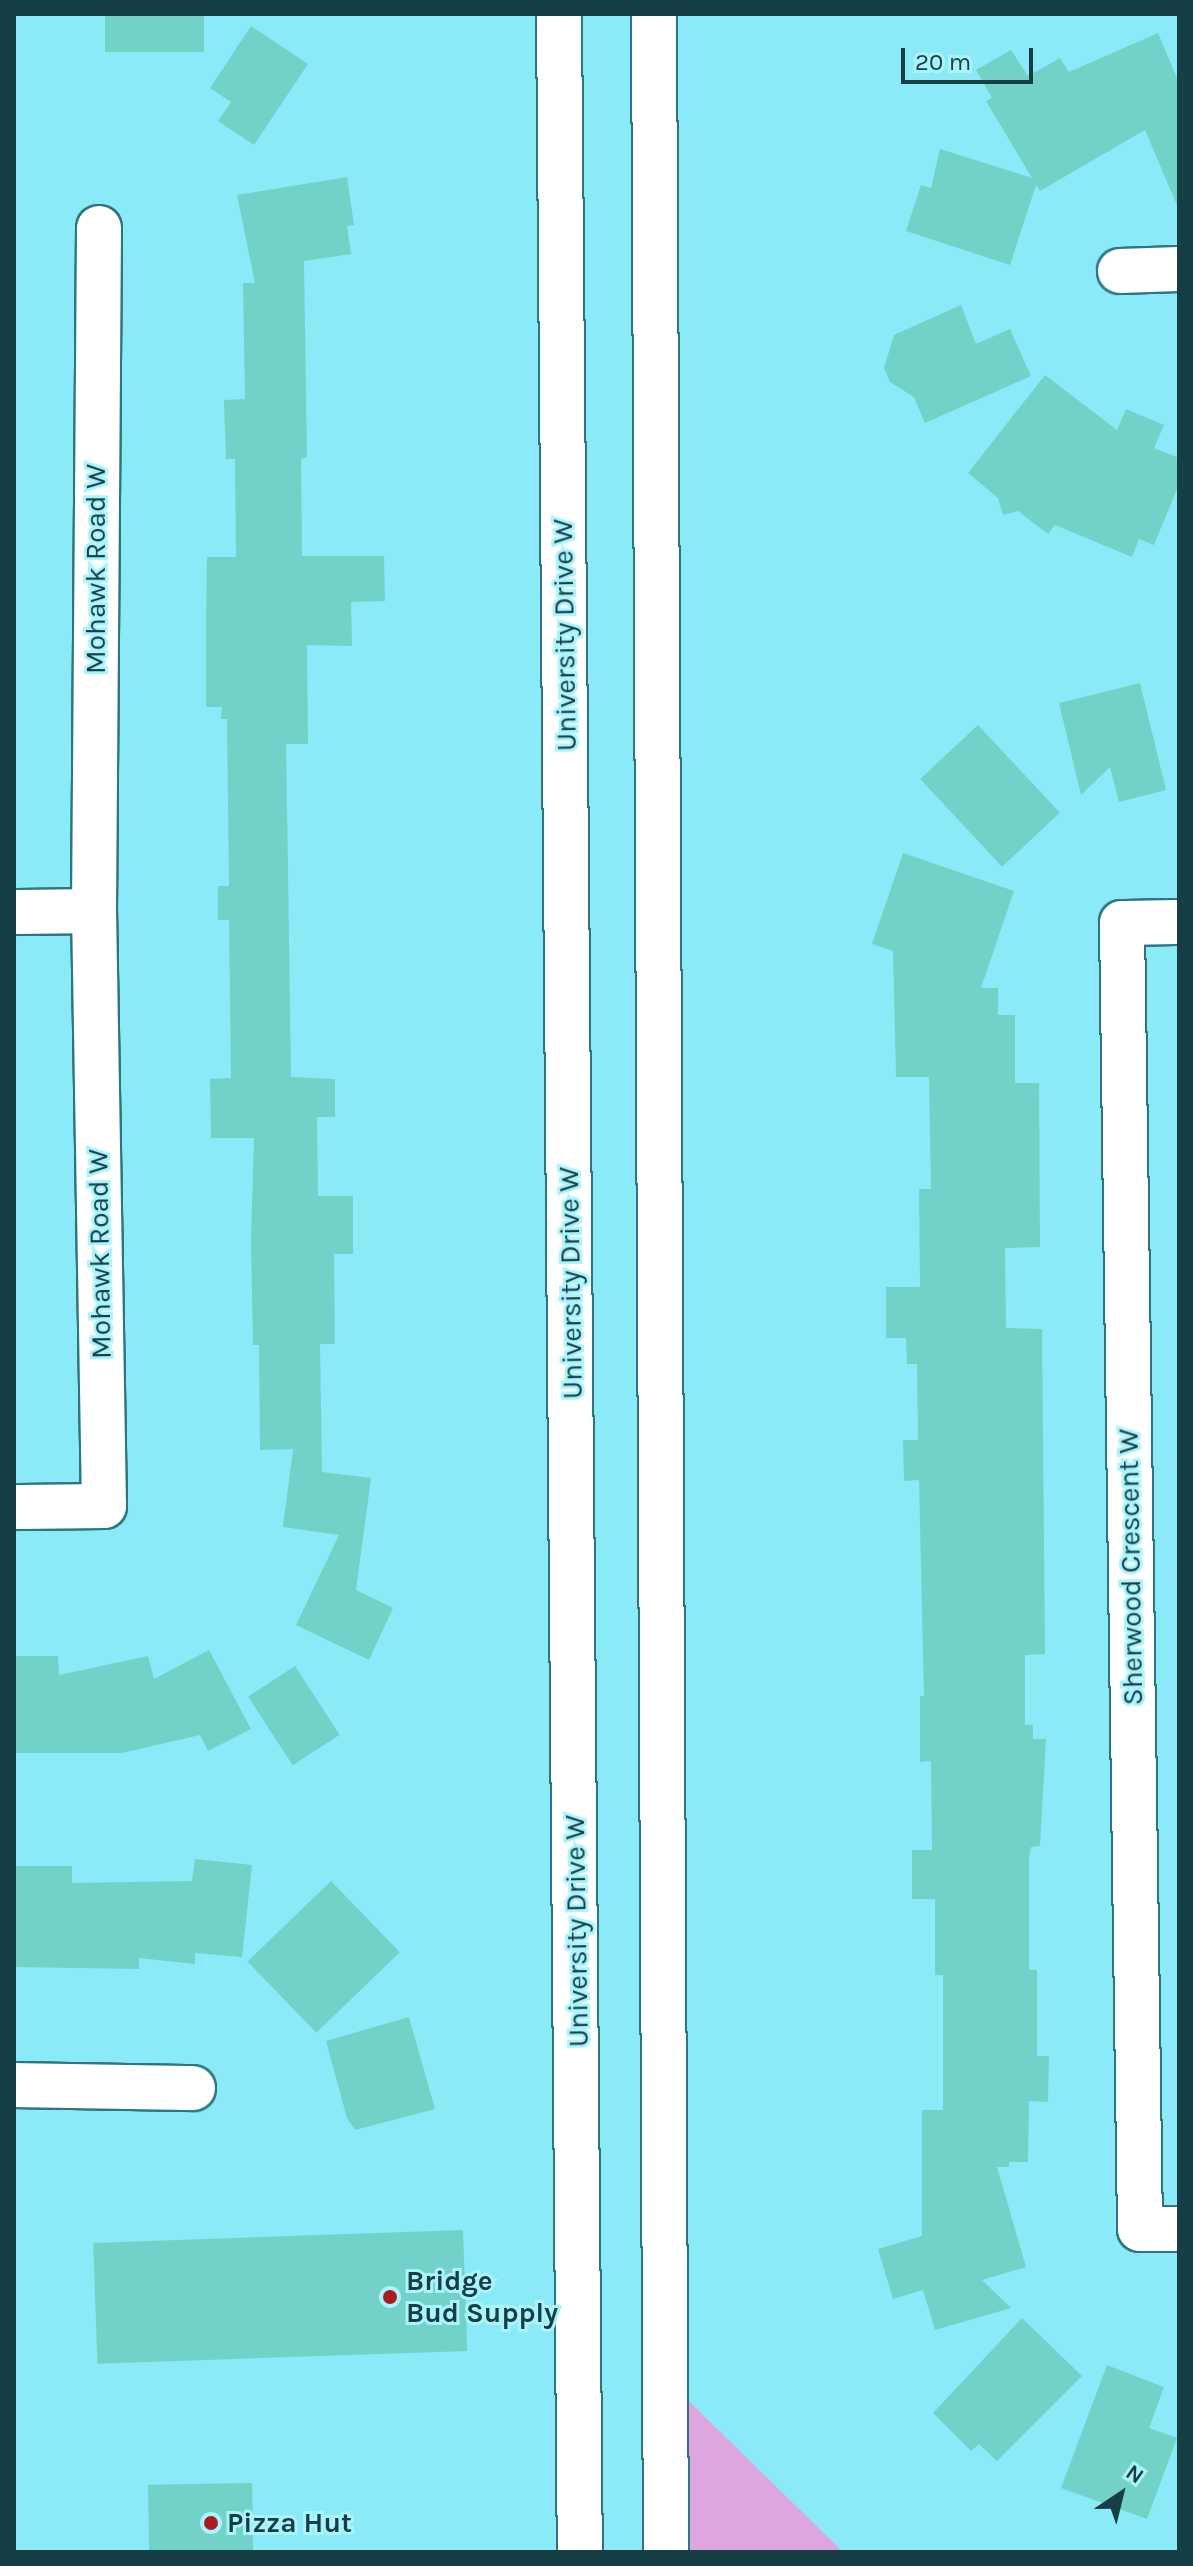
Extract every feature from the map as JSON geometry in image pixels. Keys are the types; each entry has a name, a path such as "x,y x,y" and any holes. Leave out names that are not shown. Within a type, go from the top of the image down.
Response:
{"main road":[{"name":"University Drive W","path":"559,14 580,2552"},
{"path":"654,14 666,2552"},
{"path":"655,76 667,14"},
{"name":"Mohawk Road W","path":"14,1507 104,1506 94,911 99,228"},
{"path":"1120,271 1179,269"},
{"path":"14,912 94,911"},
{"name":"Sherwood Crescent W","path":"1179,922 1122,923 1140,2229 1179,2229"},
{"path":"14,2085 193,2088"}],"shaded area":[{"path":"664,2377 843,2552 666,2552"}],"building":[{"path":"105,14 204,14 204,52 105,52"},
{"path":"251,26 308,64 254,145 218,121 231,102 210,88"},
{"path":"1158,33 1179,83 1179,210 1145,130 1040,191 1036,185 1010,265 906,231 921,185 931,188 940,149 1032,178 986,101 992,98 976,70 1011,50 1028,76 1060,58 1069,72"},
{"path":"347,177 354,225 347,226 351,254 304,261 307,457 301,459 302,556 384,556 385,601 351,602 352,646 307,645 308,744 286,744 291,1077 335,1079 335,1117 317,1117 318,1196 353,1196 353,1254 334,1254 335,1344 320,1344 322,1472 371,1478 356,1590 393,1608 369,1660 296,1625 339,1535 283,1527 293,1449 260,1450 259,1345 253,1345 251,1239 254,1138 211,1138 210,1079 231,1078 229,920 218,920 218,886 229,886 227,719 221,719 222,707 206,707 206,625 207,557 236,557 235,459 226,459 224,400 245,399 243,283 255,283 237,195"},
{"path":"961,305 976,344 1010,329 1031,376 925,423 914,397 890,382 884,368 894,335"},
{"path":"1045,375 1117,430 1126,409 1164,425 1154,448 1179,458 1179,484 1154,545 1139,539 1132,557 1055,525 1048,534 1018,511 1003,515 998,498 968,473"},
{"path":"1140,683 1166,790 1119,802 1110,767 1081,795 1059,703"},
{"path":"978,725 1060,813 1002,867 920,779"},
{"path":"903,853 1014,891 981,988 998,988 998,1015 1015,1015 1015,1083 1039,1083 1040,1247 1005,1248 1006,1328 1042,1329 1045,1654 1025,1655 1025,1725 1033,1725 1033,1739 1046,1739 1040,1846 1031,1847 1029,1858 1029,1970 1037,1970 1037,2056 1049,2056 1048,2102 1029,2101 1028,2162 1009,2162 1009,2167 997,2167 1026,2267 982,2280 1011,2308 935,2330 923,2290 893,2299 878,2249 922,2236 922,2110 943,2110 943,1975 935,1975 935,1899 912,1899 912,1850 932,1850 931,1761 920,1762 920,1696 924,1696 919,1480 904,1481 903,1440 918,1440 917,1364 907,1364 906,1338 886,1338 886,1287 920,1287 919,1189 931,1189 929,1077 896,1077 893,951 872,944"},
{"path":"209,1650 251,1729 208,1751 200,1735 122,1753 16,1753 15,1656 58,1656 59,1675 148,1656 154,1679"},
{"path":"295,1666 340,1735 293,1765 248,1696"},
{"path":"195,1859 252,1865 242,1957 195,1953 195,1964 139,1958 139,1969 15,1967 14,1866 72,1866 72,1883 192,1881"},
{"path":"331,1881 400,1952 316,2033 248,1962"},
{"path":"409,2017 435,2109 355,2130 347,2118 326,2041"},
{"path":"463,2230 467,2351 97,2364 93,2243"},
{"path":"1022,2318 1082,2376 997,2461 979,2444 971,2451 933,2413"},
{"path":"1107,2365 1164,2387 1149,2428 1177,2438 1147,2519 1061,2488"},
{"path":"252,2483 253,2552 149,2552 148,2485"}],"place":[{"name":"Bridge Bud Supply","path":"390,2297"},
{"name":"Pizza Hut","path":"211,2523"}]}
